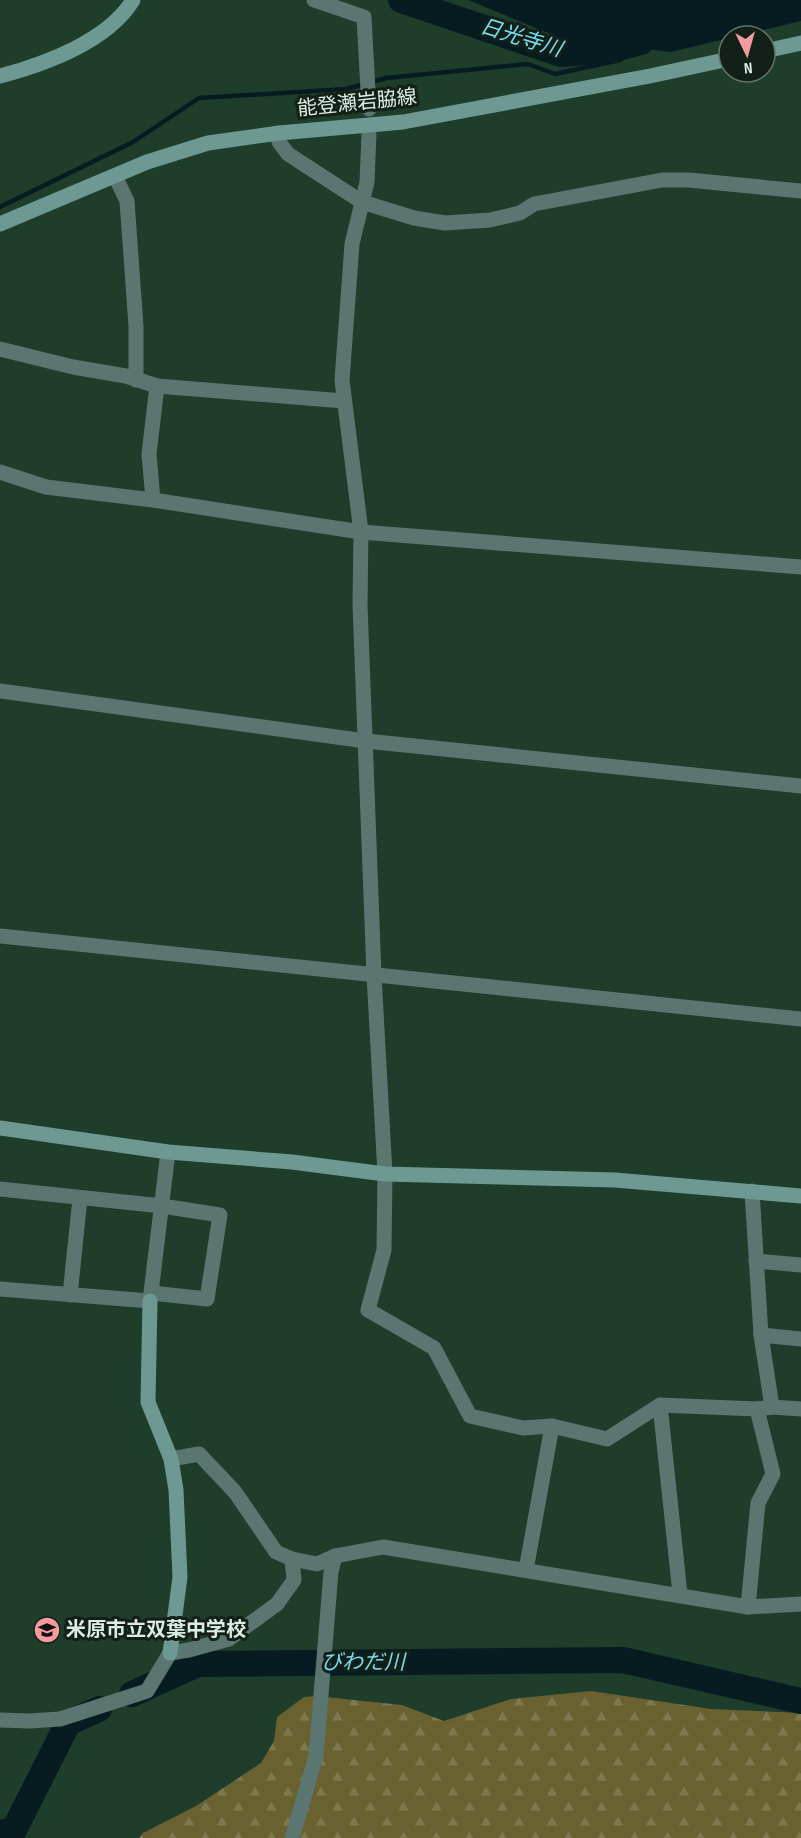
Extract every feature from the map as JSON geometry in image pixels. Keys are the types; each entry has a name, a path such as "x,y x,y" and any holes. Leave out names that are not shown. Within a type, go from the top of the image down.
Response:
{"street":[{"path":"0,76 56,57 92,39 126,11 133,0"},
{"path":"314,0 362,8 369,109"},
{"path":"777,48 801,43"},
{"name":"能登瀬岩脇線","path":"0,224 147,162 208,143 279,133 403,122 717,62"},
{"path":"279,133 279,142 288,154 362,202 414,218 445,223 490,220 520,213 534,204 662,180 689,180 801,190"},
{"path":"369,134 367,182 352,244 342,380 361,532 360,605 374,975 385,1174 384,1250 368,1310 434,1348 470,1416 523,1428 552,1426 607,1439 660,1405 801,1409"},
{"path":"115,176 127,201 136,326 136,380"},
{"path":"0,349 157,386 344,401"},
{"path":"153,500 149,454 157,386"},
{"path":"0,472 46,487 153,500 361,532 801,567"},
{"path":"0,691 366,741 801,786"},
{"path":"0,936 801,1019"},
{"path":"0,1128 168,1152 292,1162 385,1174 615,1180 801,1196"},
{"path":"0,1720 60,1719 147,1691 170,1653 180,1577 176,1490 171,1459 148,1402 151,1297 168,1152"},
{"path":"0,1189 162,1206 220,1215 207,1299 70,1295 0,1289"},
{"path":"748,1607 758,1503 773,1474 764,1408 752,1191"},
{"path":"70,1295 80,1198"},
{"path":"756,1261 801,1265"},
{"path":"761,1335 801,1339"},
{"path":"660,1405 680,1594"},
{"path":"526,1570 552,1426"},
{"path":"171,1459 199,1454 235,1492 276,1552 292,1558 317,1563 335,1556 383,1547 748,1607 801,1604"},
{"path":"292,1838 316,1756 331,1572 335,1556"},
{"path":"170,1653 230,1639 277,1604 294,1581 292,1558"}],"green space":[{"path":"591,1691 711,1709 801,1713 801,1838 139,1838 143,1833 196,1806 261,1763 274,1741 277,1717 304,1697 316,1696 402,1705 444,1721 511,1699"}],"water":[{"path":"468,0 801,0 801,21 777,27 777,24 717,24 717,41 671,52 565,40"}],"waterway":[{"name":"日光寺川","path":"401,0 561,54 611,50 641,42 650,29"},
{"path":"0,207 133,142 199,98 346,89 386,78 528,64 555,74 620,60 638,44"},
{"name":"びわだ川","path":"132,1694 198,1664 623,1660 801,1701"},
{"name":"びわだ川","path":"0,1833 14,1830 68,1723 99,1709"}],"place":[{"name":"米原市立双葉中学校","path":"47,1630"}]}
